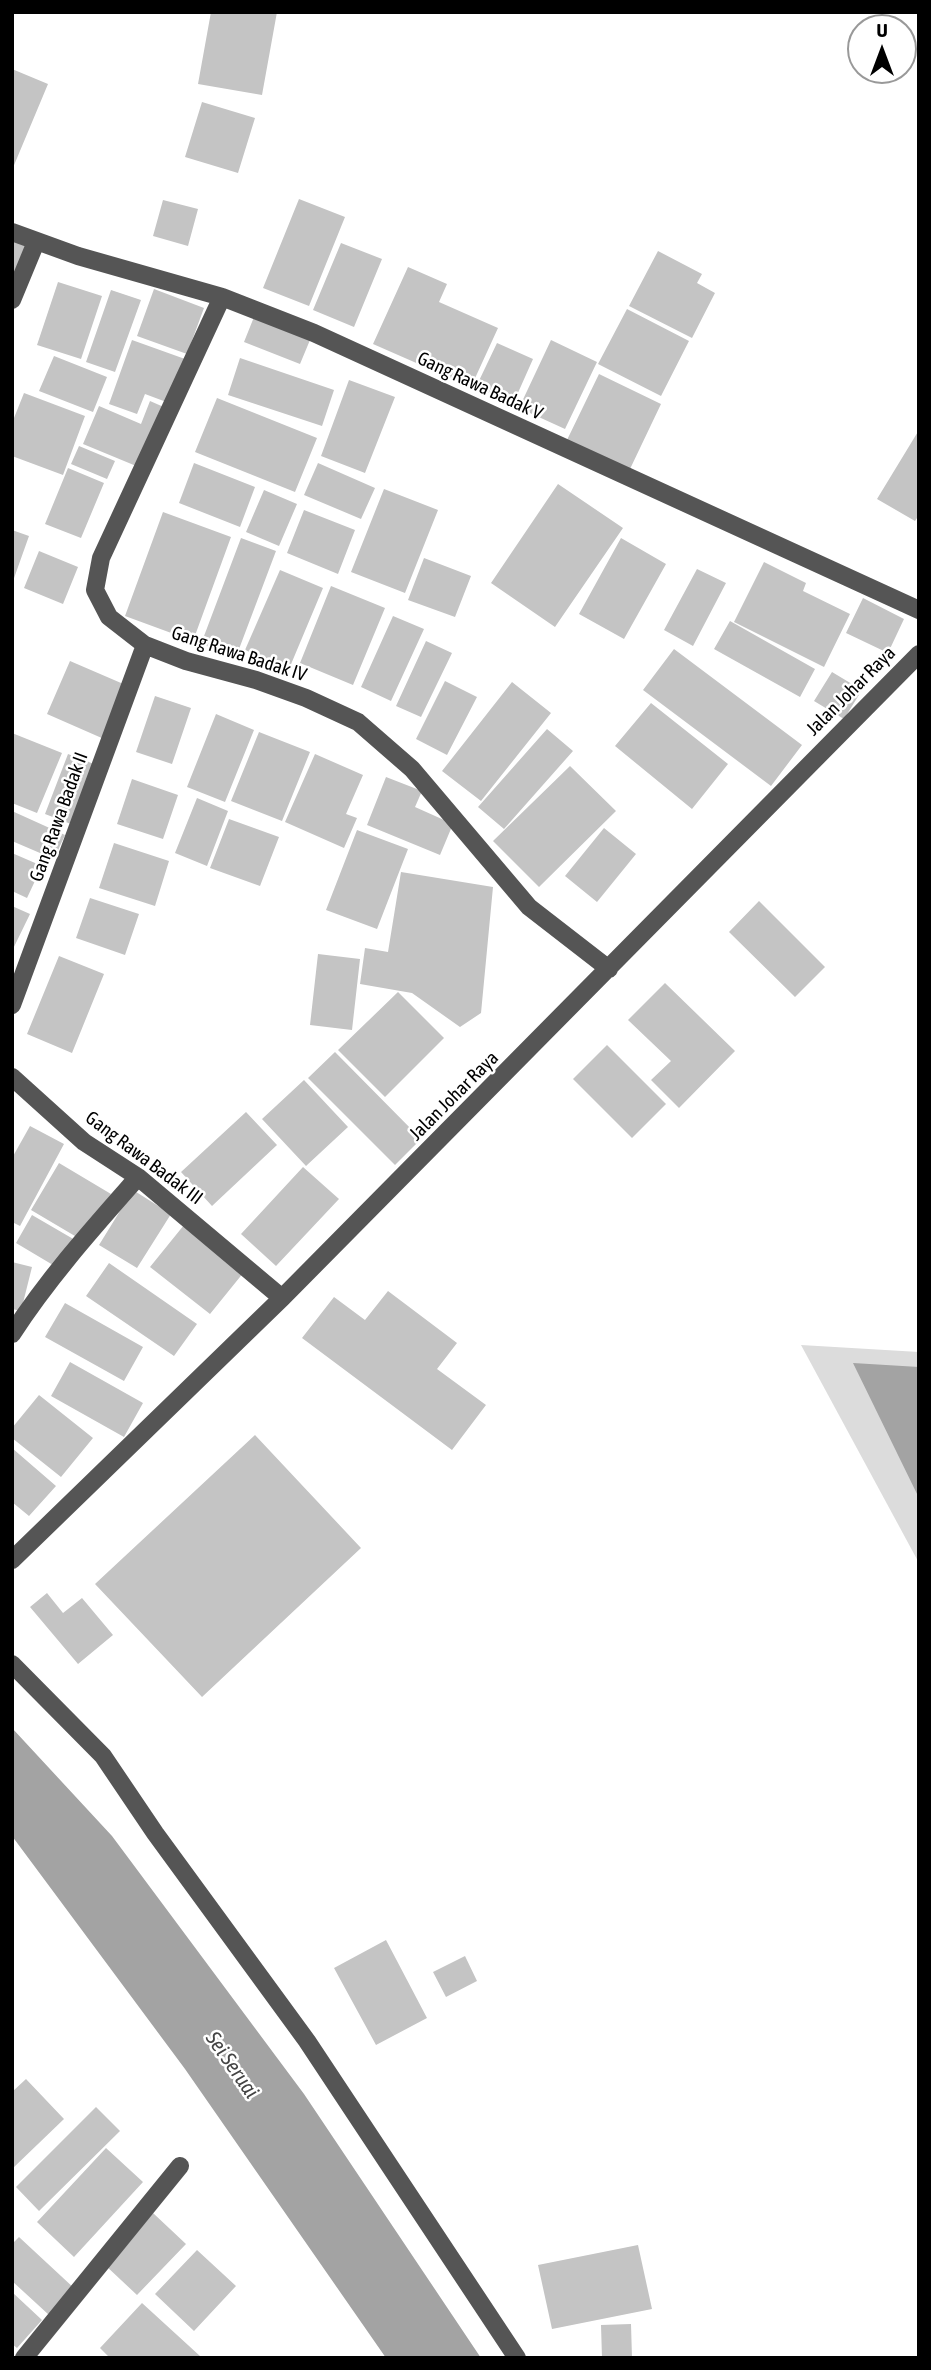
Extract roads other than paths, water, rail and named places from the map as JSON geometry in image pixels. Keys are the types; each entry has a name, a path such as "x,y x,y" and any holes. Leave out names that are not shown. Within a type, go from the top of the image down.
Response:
{"street":[{"name":"Gang Rawa Badak V","path":"12,232 36,242 222,297 314,333 919,610"},
{"path":"12,300 36,242"},
{"name":"Gang Rawa Badak IV","path":"222,297 101,558 95,590 109,617 145,645 186,661 256,680 306,698 358,722 412,769 529,907 609,969"},
{"name":"Gang Rawa Badak II","path":"12,1005 145,645"},
{"name":"Jalan Johar Raya","path":"12,1560 282,1298 919,654"},
{"name":"Gang Rawa Badak III","path":"12,1077 85,1142 138,1177 282,1298"},
{"path":"12,1334 71,1253 138,1177"},
{"path":"12,1664 103,1756 163,1844 307,2041 517,2358"},
{"path":"24,2358 180,2166"}],"water":[{"path":"853,1363 919,1367 919,1498"},
{"name":"Sei Seruai","path":"12,1728 112,1836 304,2094 481,2358 386,2358 185,2069 12,1836"}]}
